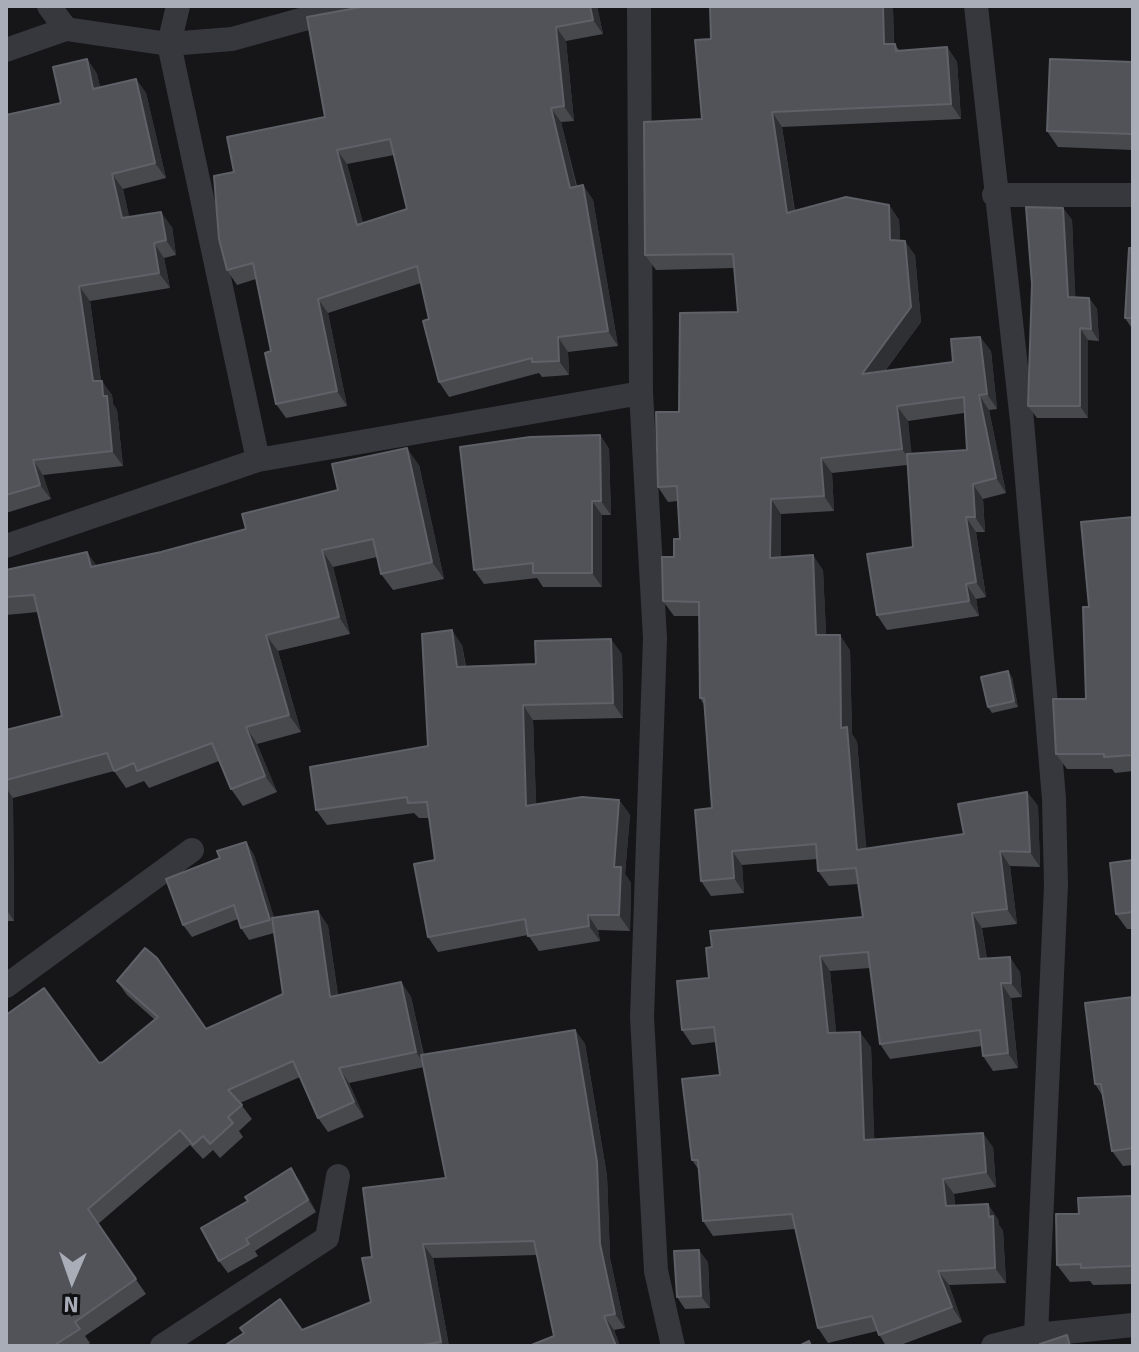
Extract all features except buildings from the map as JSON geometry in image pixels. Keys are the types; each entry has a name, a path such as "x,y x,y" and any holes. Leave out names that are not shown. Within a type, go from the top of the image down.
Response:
{"street":[{"path":"49,6 66,29"},
{"path":"178,6 169,44 258,460"},
{"path":"6,50 66,29 169,44 232,39 351,6"},
{"path":"639,6 641,393 655,638 642,1017 656,1271 673,1346"},
{"path":"976,6 994,195 1022,421 1056,852 1036,1335"},
{"path":"994,195 1133,195"},
{"path":"6,546 258,460 641,393"},
{"path":"6,986 192,850"},
{"path":"162,1346 327,1238 338,1176"},
{"path":"993,1346 1036,1335 1133,1325"}]}
